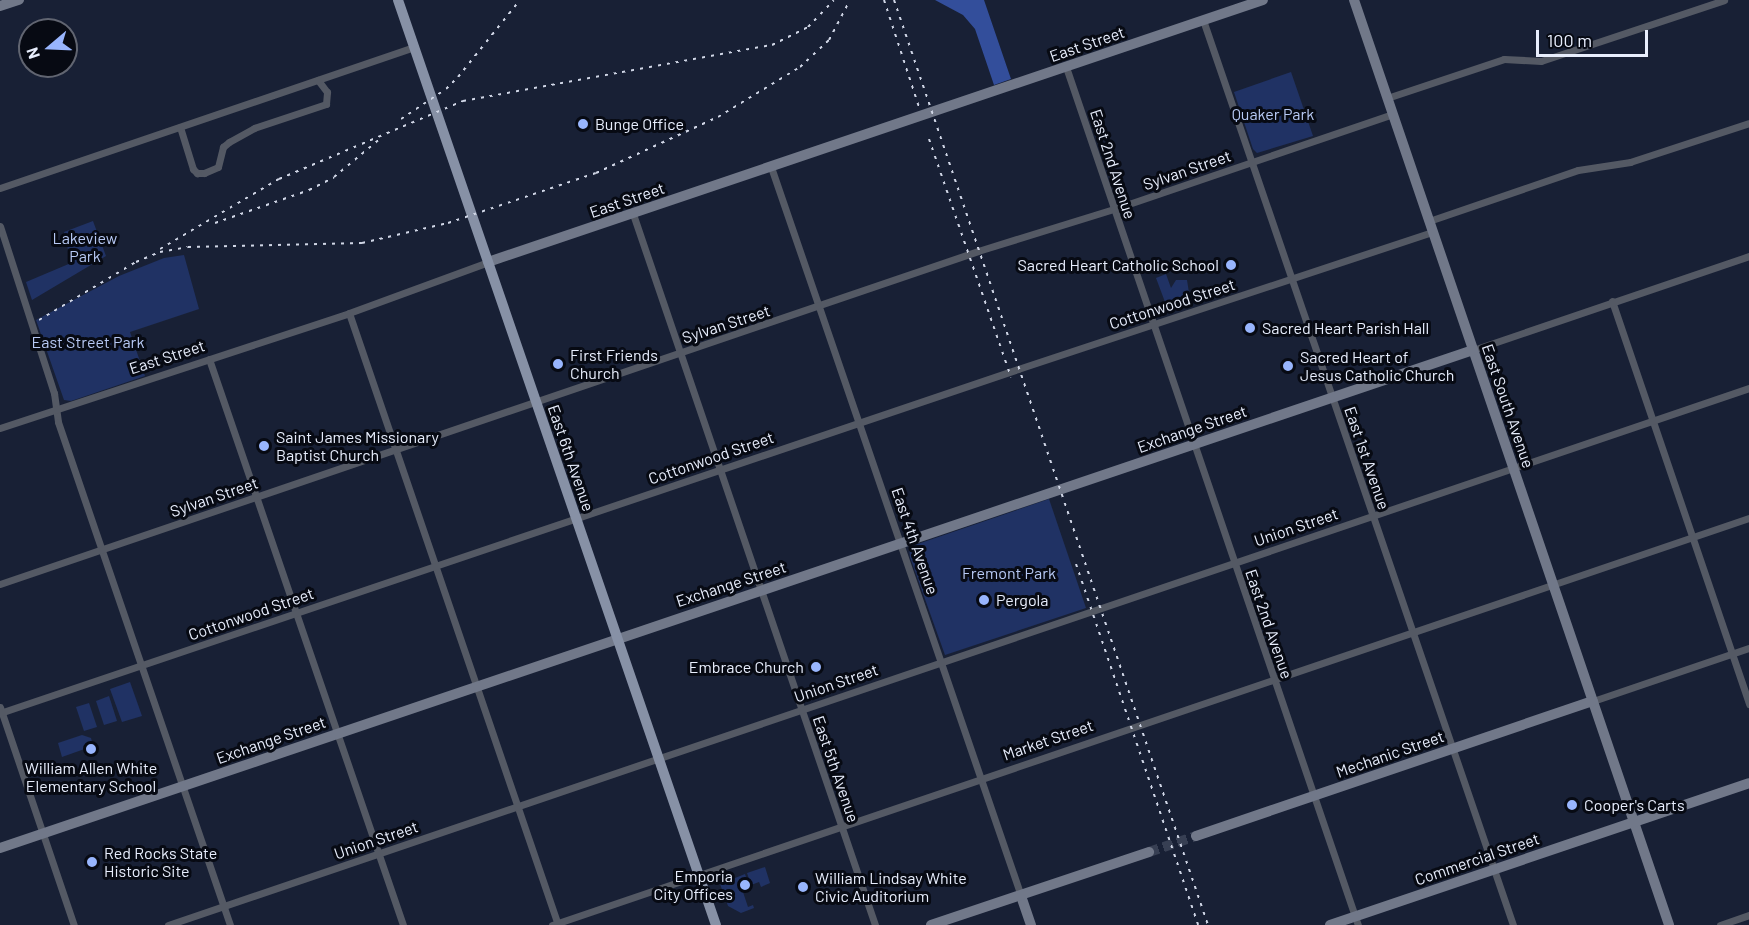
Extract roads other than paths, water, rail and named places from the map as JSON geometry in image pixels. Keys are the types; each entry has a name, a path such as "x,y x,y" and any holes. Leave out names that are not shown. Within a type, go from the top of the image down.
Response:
{"main road":[{"name":"East 6th Avenue","path":"398,0 716,925"}],"street":[{"path":"0,6 19,0"},
{"name":"East Street","path":"0,428 349,313 488,262 1263,0"},
{"name":"East South Avenue","path":"1354,0 1669,925"},
{"path":"1387,98 1504,59 1541,61 1724,0"},
{"name":"East 1st Avenue","path":"1203,20 1513,925"},
{"path":"0,188 414,47"},
{"name":"East 2nd Avenue","path":"1066,67 1356,921"},
{"path":"180,127 193,168 197,173 204,173 218,167 223,147 229,142 254,128 326,104 327,92 318,80"},
{"name":"Sylvan Street","path":"0,584 973,253 1114,209 1393,114"},
{"name":"Cottonwood Street","path":"1,711 1292,279 1578,171 1630,162 1749,123"},
{"name":"East 4th Avenue","path":"771,167 1030,925"},
{"name":"East 5th Avenue","path":"633,214 875,925"},
{"path":"0,228 35,331 57,409 58,422 230,925"},
{"path":"1473,350 1612,300 1749,256"},
{"path":"1612,300 1749,704"},
{"path":"349,313 518,806 556,924"},
{"name":"Exchange Street","path":"0,848 1473,350"},
{"path":"209,359 403,925"},
{"name":"Union Street","path":"168,925 1749,388"},
{"name":"Market Street","path":"556,924 981,777 1749,518"},
{"path":"1593,701 1749,648"},
{"name":"Mechanic Street","path":"1196,836 1593,701"},
{"path":"1,711 74,925"},
{"name":"Commercial Street","path":"1330,925 1356,921 1494,870 1749,783"},
{"path":"931,925 1149,852"},
{"path":"1720,925 1749,915"}],"tunnel":[{"path":"1149,852 1196,836"}],"railway":[{"path":"401,119 446,89 520,0"},
{"path":"160,249 279,179 463,101 772,45 808,27 834,0"},
{"path":"39,320 136,262 160,252 188,247 362,243 448,223 596,173 718,117 800,67 829,40 850,0"},
{"path":"884,0 920,110"},
{"path":"894,0 1208,925"},
{"path":"215,223 309,190 334,177 381,138"},
{"path":"929,139 1011,377"},
{"path":"1076,564 1198,925"}],"place":[{"name":"Bunge Office","path":"583,124"},
{"name":"Sacred Heart Catholic School","path":"1231,265"},
{"name":"Sacred Heart Parish Hall","path":"1250,328"},
{"name":"First Friends Church","path":"558,364"},
{"name":"Sacred Heart of Jesus Catholic Church","path":"1288,366"},
{"name":"Saint James Missionary Baptist Church","path":"264,446"},
{"name":"Pergola","path":"984,600"},
{"name":"Embrace Church","path":"816,667"},
{"name":"William Allen White Elementary School","path":"91,749"},
{"name":"Cooper's Carts","path":"1572,805"},
{"name":"Red Rocks State Historic Site","path":"92,862"},
{"name":"Emporia City Offices","path":"745,885"},
{"name":"William Lindsay White Civic Auditorium","path":"803,887"}],"park label":[{"name":"Quaker Park","path":"1273,114"},
{"name":"Lakeview Park","path":"85,247"},
{"name":"East Street Park","path":"88,342"},
{"name":"Fremont Park","path":"1009,573"}]}
